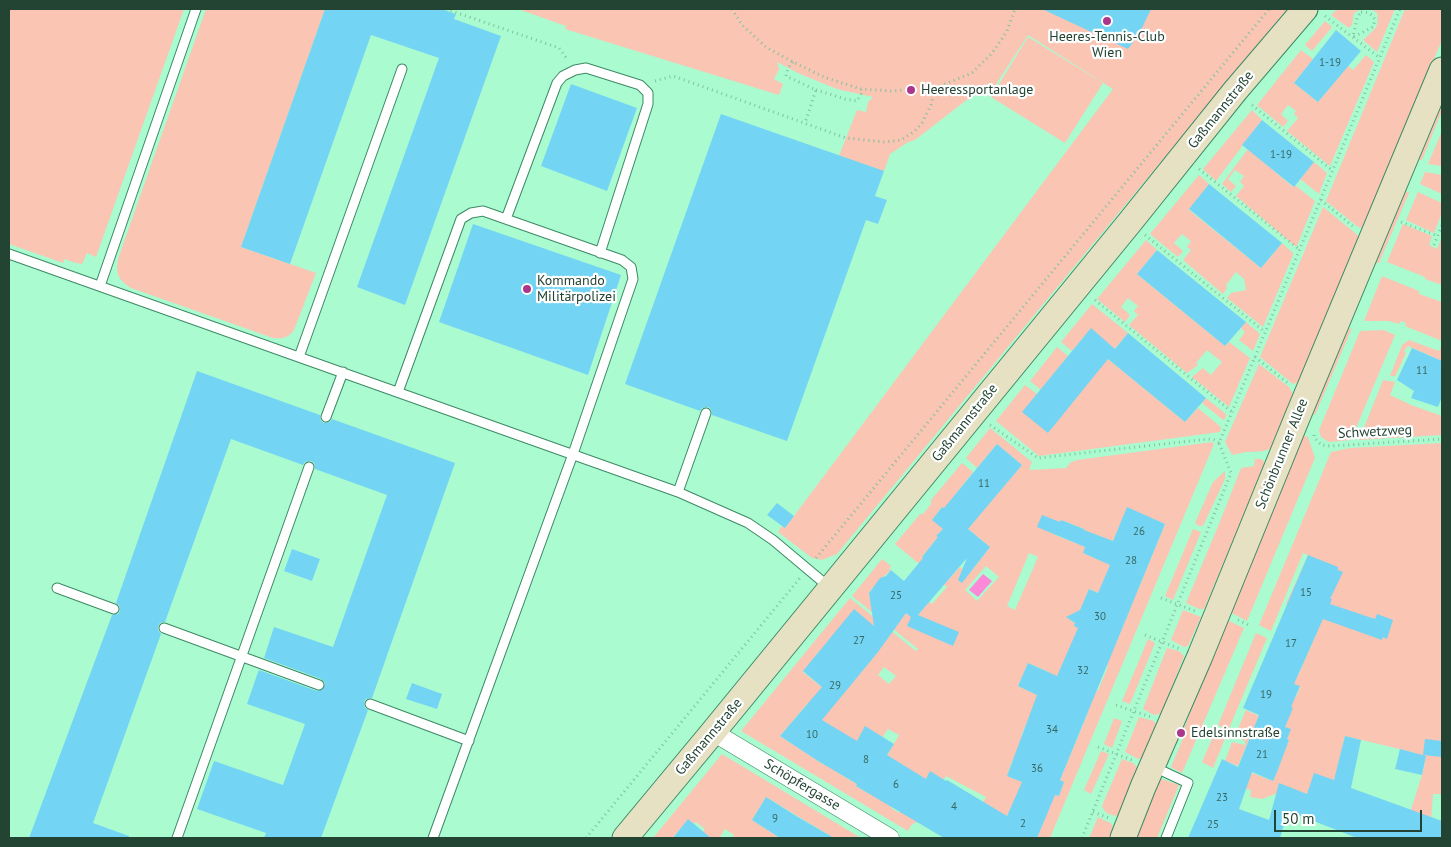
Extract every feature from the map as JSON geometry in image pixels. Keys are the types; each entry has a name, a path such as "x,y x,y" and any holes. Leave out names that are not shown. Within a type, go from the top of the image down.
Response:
{"street":[{"name":"Gaßmannstraße","path":"625,838 1235,92 1314,12"},
{"name":"Schönbrunner Allee","path":"1123,838 1442,70"},
{"name":"Schöpfergasse","path":"713,732 890,838"}],"lane":[{"path":"100,286 196,9"},
{"path":"506,219 557,83 563,76 575,70 586,68 640,85 648,94 648,104 600,253"},
{"path":"299,357 402,69"},
{"path":"398,392 461,219 471,213 483,211 622,260 631,267 633,279 573,454 434,838"},
{"path":"9,254 678,492 748,523 773,540 831,588"},
{"path":"326,417 343,372"},
{"path":"678,492 706,412"},
{"path":"177,838 309,466"},
{"path":"57,588 114,609"},
{"path":"164,628 319,684"},
{"path":"370,704 469,741"},
{"path":"1152,767 1188,783 1166,838"}],"path":[{"path":"446,9 559,48 575,70"},
{"path":"732,9 742,25 766,47 793,62 824,77 861,88 891,91 935,88 972,73 993,52 1007,31 1015,9"},
{"path":"586,838 1269,9"},
{"path":"1219,443 1400,9"},
{"path":"1314,12 1353,37 1380,58"},
{"path":"1362,12 1373,15 1375,20 1373,27 1353,37 1357,18 1362,12"},
{"path":"793,62 788,68 786,76 816,90 857,101 861,94 861,88"},
{"path":"640,85 673,76 846,138 885,142 901,140 915,131 922,123 931,105 935,88"},
{"path":"804,123 816,90"},
{"path":"1269,119 1333,171"},
{"path":"1215,182 1300,250"},
{"path":"1321,200 1370,240"},
{"path":"1401,221 1438,236"},
{"path":"1434,245 1442,226"},
{"path":"1161,248 1265,332"},
{"path":"1077,285 1232,412"},
{"path":"1255,357 1301,407"},
{"name":"Schwetzweg","path":"1301,407 1313,425 1314,437 1320,445 1331,446 1442,439"},
{"path":"1000,431 1038,458 1208,439 1214,440 1219,443 1231,473 1082,838"},
{"path":"1161,598 1202,614 1216,615"},
{"path":"1145,636 1200,656"},
{"path":"1116,705 1170,724"},
{"path":"1098,747 1152,767"}],"shaded area":[{"path":"9,9 184,9 96,257 87,253 82,264 64,259 63,263 9,244"},
{"path":"206,9 325,9 241,247 316,273 294,330 290,335 282,338 273,338 131,288 120,278 117,271 119,256"},
{"path":"518,9 1287,9 837,554 822,560 812,558 778,532 782,526 785,528 1113,89 1028,35 993,89 982,88 915,140 908,142 890,154 884,171 839,156 857,110 866,112 868,102 873,97 837,89 800,74 777,62 779,69 774,79 783,84 779,95 565,29 566,26"},
{"path":"1337,9 1361,9 1354,13 1352,25 1349,28 1331,15"},
{"path":"1371,9 1395,9 1377,52 1363,40 1377,26 1377,13"},
{"path":"1405,9 1442,9 1442,40 1363,228 1358,227 1326,201"},
{"path":"1325,21 1332,27 1312,51 1305,45"},
{"path":"1028,37 1103,83 1065,143 991,97"},
{"path":"1301,50 1313,59 1294,83 1318,102 1348,66 1353,70 1366,55 1374,62 1330,166 1287,131 1298,118 1294,114 1296,111 1288,105 1281,114 1288,121 1283,127 1257,105"},
{"path":"1442,98 1442,111 1422,160 1416,159"},
{"path":"1252,110 1262,120 1216,181 1203,169"},
{"path":"1442,131 1442,166 1428,164"},
{"path":"1248,149 1293,187 1295,185 1315,201 1297,246 1236,196 1244,186 1240,182 1244,176 1235,170 1228,179 1236,186 1231,192 1222,184"},
{"path":"1314,162 1327,173 1319,194 1300,179"},
{"path":"1425,172 1442,175 1442,194 1420,184"},
{"path":"1199,175 1209,184 1189,210 1261,268 1282,243 1293,253 1263,327 1227,298 1231,293 1246,290 1244,279 1236,272 1226,285 1227,288 1223,294 1183,260 1191,250 1187,247 1191,241 1182,234 1174,243 1183,251 1178,257 1150,234"},
{"path":"1404,190 1409,193 1379,263 1373,263"},
{"path":"1418,192 1442,203 1442,213 1434,233 1406,220"},
{"path":"1323,207 1360,237 1299,382 1293,384 1260,357"},
{"path":"1403,224 1432,236 1429,245 1437,249 1442,237 1442,285 1387,262"},
{"path":"1146,240 1157,250 1137,274 1225,346 1229,342 1250,358 1229,407 1192,377 1203,368 1211,375 1222,362 1207,350 1196,363 1198,365 1187,373 1129,325 1138,315 1134,311 1138,306 1128,298 1121,307 1130,315 1125,322 1097,299"},
{"path":"1382,276 1419,291 1419,294 1442,302 1442,341 1405,326 1406,323 1401,321 1399,324 1389,321 1364,321"},
{"path":"1092,304 1128,333 1115,349 1091,329 1072,351 1061,342"},
{"path":"1246,322 1260,334 1253,351 1239,340 1245,332 1241,328"},
{"path":"1352,328 1315,415 1310,413 1346,330"},
{"path":"1384,330 1395,335 1351,440 1329,442 1321,437 1319,430 1360,331"},
{"path":"1409,340 1439,351 1442,344 1442,361 1408,346 1404,351 1406,353 1395,376 1390,376 1402,345"},
{"path":"1057,347 1068,356 1041,390 1030,381"},
{"path":"1108,359 1185,422 1198,408 1221,427 1220,432 1039,456 996,421 1025,385 1037,394"},
{"path":"1259,364 1289,387 1294,396 1273,446 1265,451 1232,455 1225,442"},
{"path":"1383,380 1395,382 1390,395 1442,416 1442,435 1359,440"},
{"path":"1206,398 1226,414 1225,419 1223,420 1202,403"},
{"path":"990,428 1032,462 1029,470 1066,468 1071,462 1077,460 1212,442 1214,444 1050,838 1037,838 1045,817 1013,803 1000,831 976,815 986,797 946,776 918,822 912,824 908,831 741,731 850,598 916,651 918,649 852,596 882,559 891,566 889,569 891,570 880,579 877,587 873,587 869,593 870,599 899,622 906,613 915,619 929,602 932,604 947,587 895,544 920,514 923,514 931,504 931,500 962,463 973,472 954,496 978,516 1022,465 997,444 977,468 966,458","holes":["942,507 990,547 969,574 960,567 949,579 922,557 943,529 933,519","1127,508 1165,524 1138,590 1106,576 1112,560 1102,561 1083,553 1091,533 1113,541","1061,520 1084,529 1078,544 1055,535","1029,553 1038,557 1015,610 1007,606","986,566 999,577 977,601 965,590","1089,589 1131,606 1116,643 1074,626 1075,623 1071,621 1079,613","1069,649 1108,666 1098,691 1058,675","820,650 838,700 803,672","1028,663 1049,672 1044,683 1038,681 1033,693 1018,686","884,667 896,676 889,684 878,675","1045,697 1087,715 1060,780 1064,782 1059,796 1007,776 1012,761 1027,739 1021,736 1027,722 1033,724","808,703 822,710 818,718 844,734 824,765 780,736","866,727 881,739 888,729 899,735 885,759 898,762 923,778 899,813 891,808 892,806 856,786 857,784 838,773"]},
{"path":"1303,435 1308,437 1315,458 1247,621 1228,611"},
{"path":"1442,443 1442,794 1433,794 1430,835 1425,835 1424,838 1402,838 1425,763 1412,752 1345,736 1329,803 1291,788 1262,799 1250,797 1251,790 1243,788 1250,772 1270,780 1280,765 1277,764 1284,744 1287,745 1289,740 1287,739 1290,729 1285,727 1280,703 1296,697 1300,687 1287,682 1291,672 1299,674 1303,664 1299,662 1307,655 1316,634 1314,616 1286,604 1308,555 1303,553 1271,631 1259,625 1331,452 1350,448"},
{"path":"1255,459 1264,461 1262,471 1204,609 1199,609 1186,603 1241,468 1254,466"},
{"path":"1225,471 1225,479 1203,526 1199,526 1195,523 1213,482"},
{"path":"1193,529 1201,532 1173,600 1165,596"},
{"path":"983,574 992,581 978,597 969,590"},
{"path":"1183,610 1201,617 1188,646 1184,647 1171,640"},
{"path":"1225,619 1244,628 1182,773 1171,767 1184,736 1182,734 1189,716 1185,714"},
{"path":"1256,633 1267,638 1228,731 1218,725"},
{"path":"1148,639 1155,643 1130,704 1122,701"},
{"path":"1167,648 1179,651 1184,656 1161,714 1154,715 1143,709"},
{"path":"1246,710 1259,716 1238,766 1225,761 1232,742 1245,745 1245,741 1235,736"},
{"path":"1139,717 1154,721 1156,724 1143,757 1138,759 1125,752"},
{"path":"1114,718 1122,721 1112,748 1104,744"},
{"path":"1215,732 1226,736 1213,768 1202,762"},
{"path":"1101,751 1109,754 1091,794 1084,790"},
{"path":"722,754 861,838 827,838 829,835 766,797 752,820 780,838 732,838 734,835 725,829 720,837 722,838 698,838 705,829 696,822 693,824 688,820 674,836 676,838 653,838"},
{"path":"1122,759 1133,763 1138,768 1118,816 1108,814 1102,806"},
{"path":"1159,778 1179,785 1157,838 1134,838"},
{"path":"1098,817 1112,824 1113,827 1109,838 1089,838"}],"building":[{"path":"325,9 441,9 456,14 454,19 501,36 405,305 357,287 439,58 371,35 290,264 241,247"},
{"name":"Heeres-Tennis-Club Wien","path":"1042,9 1151,9 1139,34 1128,49"},
{"path":"1336,30 1361,51 1318,102 1294,83"},
{"path":"571,84 637,108 607,191 541,166"},
{"path":"721,114 884,171 875,196 887,200 878,224 866,220 787,441 712,415 711,409 708,407 702,408 700,411 625,384"},
{"path":"1262,120 1314,162 1294,187 1242,145"},
{"path":"1209,184 1282,243 1261,268 1189,209"},
{"path":"473,224 621,275 588,375 439,322"},
{"path":"1157,250 1246,322 1225,346 1137,274"},
{"path":"1091,328 1115,349 1128,333 1206,398 1185,422 1108,359 1048,433 1022,412"},
{"path":"1412,348 1442,361 1442,397 1438,407 1411,398 1414,391 1397,380"},
{"path":"197,371 320,415 321,421 324,423 330,422 332,419 455,463 372,698 366,699 364,702 365,708 368,710 321,838 264,838 266,833 197,809 214,761 283,785 305,724 247,704 259,670 317,691 323,689 325,683 321,679 264,658 274,627 333,647 387,495 315,469 314,463 311,461 305,462 303,465 231,439 165,622 160,623 158,626 161,634 93,823 129,836 129,838 29,838 112,615 118,614 120,611 119,605 116,603"},
{"path":"997,444 1022,465 968,529 990,547 962,583 958,580 967,558 918,615 959,632 953,646 907,626 911,617 906,613 878,652 822,720 857,741 865,726 894,744 887,755 926,779 930,771 1007,816 1022,782 1007,776 1037,695 1018,686 1028,663 1057,676 1078,628 1074,626 1075,623 1066,617 1080,610 1089,589 1098,593 1110,565 1083,553 1085,547 1037,527 1042,515 1060,522 1061,520 1113,541 1127,507 1165,524 1060,780 1064,782 1059,796 1055,795 1037,838 944,838 856,786 857,784 780,736 822,687 803,671 854,609 874,626 869,593 880,578 886,576 891,570 904,581 943,529 932,520"},
{"path":"777,503 794,516 785,528 767,515"},
{"path":"292,549 320,559 312,581 284,571"},
{"path":"1308,555 1338,567 1338,570 1343,572 1330,599 1332,599 1330,604 1375,619 1377,614 1393,620 1387,639 1383,637 1382,640 1323,619 1294,684 1300,686 1285,727 1291,729 1287,739 1289,740 1277,772 1273,781 1252,772 1239,809 1269,820 1279,783 1307,794 1314,773 1334,780 1345,736 1361,740 1351,788 1442,821 1442,838 1357,838 1288,811 1280,838 1188,838 1222,759 1238,767 1259,715 1243,708"},
{"path":"412,683 442,694 437,709 406,699"},
{"path":"1425,739 1442,741 1442,757 1423,755"},
{"path":"1400,749 1426,756 1422,775 1395,769"},
{"path":"766,797 834,838 780,838 752,820"},
{"path":"688,819 711,838 673,838"}],"place":[{"name":"Heeres-Tennis-Club Wien","path":"1107,21"},
{"name":"Heeressportanlage","path":"911,90"},
{"name":"Kommando Militärpolizei","path":"527,289"},
{"name":"Edelsinnstraße","path":"1181,733"}]}
